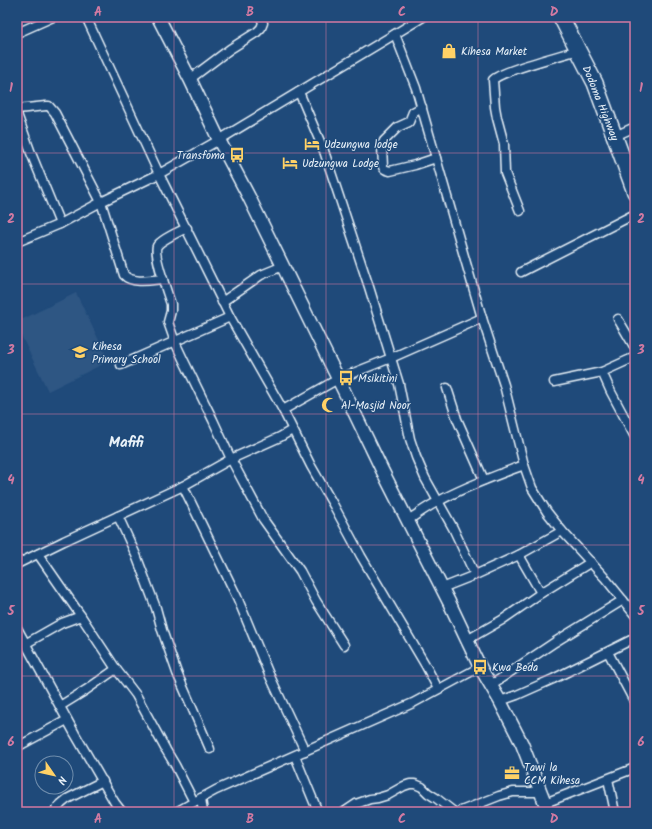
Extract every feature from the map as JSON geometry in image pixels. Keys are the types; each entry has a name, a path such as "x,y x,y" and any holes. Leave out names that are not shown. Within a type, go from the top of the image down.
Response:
{"highway":[{"name":"Dodoma Highway","path":"561,17 595,83 635,192"}],"street":[{"path":"17,32 53,17"},
{"path":"86,17 159,174 222,302 283,410 292,430 361,556 438,689"},
{"path":"158,17 249,197 480,667 500,701 522,744 544,802"},
{"path":"190,79 230,49 257,32 263,23 261,17"},
{"path":"17,242 60,224 159,174 219,140 422,17"},
{"path":"395,34 422,107 482,318 504,385 524,465 532,488 547,512 562,531 591,562 635,615"},
{"path":"520,211 505,172 504,144 495,107 493,80 494,78 516,69 578,50"},
{"path":"299,92 324,151 366,280 401,392 410,439 416,457 425,478 453,528 475,575"},
{"path":"17,109 46,106 52,108 101,202 124,274 131,280 144,281 163,279"},
{"path":"422,107 413,112 409,122 398,127 384,141 382,146 383,167 384,169 390,171 436,158"},
{"path":"17,114 60,224"},
{"path":"615,136 635,127"},
{"path":"522,272 635,214"},
{"path":"186,228 164,241 157,247 156,253 171,304 168,322 175,342 231,459 263,519 300,571 316,601 344,645"},
{"path":"222,302 260,275 283,266"},
{"path":"121,365 230,317"},
{"path":"283,410 338,379 482,318"},
{"path":"618,319 635,348"},
{"path":"554,382 602,372 635,357"},
{"path":"602,372 635,437"},
{"path":"447,388 457,419 484,480"},
{"path":"17,564 183,486 231,459 292,430"},
{"path":"408,520 438,501 469,486 524,465"},
{"path":"183,486 237,597 268,672 305,751"},
{"path":"118,516 136,555 156,608 177,673 210,749"},
{"path":"442,588 519,555 562,531"},
{"path":"38,554 116,669 136,695 166,750 203,812"},
{"path":"519,555 541,593"},
{"path":"467,640 502,620 541,593 591,562"},
{"path":"491,685 555,642 623,600"},
{"path":"25,644 62,623 81,616"},
{"path":"17,628 67,720 122,812"},
{"path":"500,701 535,688 635,638"},
{"path":"608,652 635,703"},
{"path":"176,812 197,800 255,772 295,756 413,703 480,667"},
{"path":"60,706 116,669"},
{"path":"17,747 67,720"},
{"path":"295,756 318,812"},
{"path":"458,812 513,792 544,802 635,768"},
{"path":"608,779 615,812"},
{"path":"54,812 67,799 103,781"},
{"path":"344,812 356,804 388,795 410,784 415,784 422,787 454,812"}],"shaded area":[{"name":"Kihesa Primary School","path":"76,293 109,361 48,391 17,327 17,322"}],"place":[{"name":"Kihesa Market","path":"449,51"},
{"name":"Udzungwa lodge","path":"312,144"},
{"name":"Transfoma","path":"237,155"},
{"name":"Udzungwa Lodge","path":"290,163"},
{"name":"Kihesa Primary School","path":"80,352"},
{"name":"Msikitini","path":"346,378"},
{"name":"Al-Masjid Noor","path":"329,405"},
{"name":"Kwa Beda","path":"480,667"},
{"name":"Tawi la CCM Kihesa","path":"512,773"}],"district":[{"name":"Mafifi","path":"126,442"}]}
